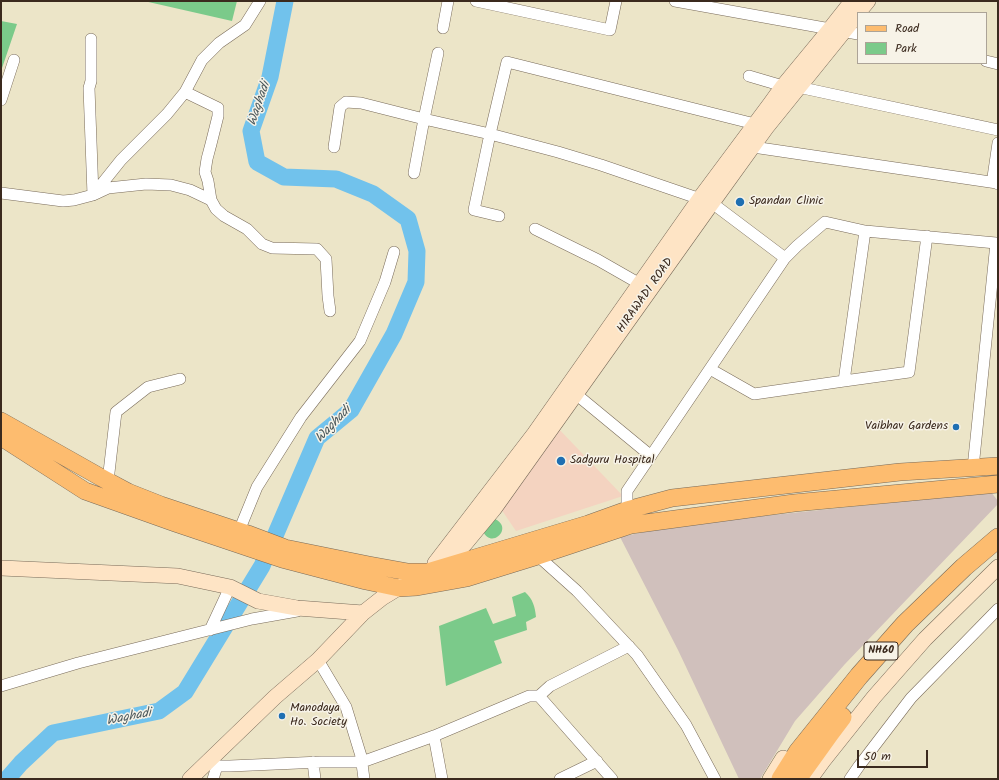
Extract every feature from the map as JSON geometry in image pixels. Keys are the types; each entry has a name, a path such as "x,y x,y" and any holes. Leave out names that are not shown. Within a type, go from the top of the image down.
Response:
{"highway":[{"name":"NH60","path":"780,779 798,752 859,676 905,624 964,567 998,538"},
{"name":"NH60","path":"797,779 830,733 880,669 949,597 998,552"}],"main road":[{"path":"1,421 128,492 283,553 366,581 399,588 417,587 467,578 631,525 794,503 998,484"},
{"path":"1,437 85,491 175,523 244,537"},
{"path":"283,553 369,565 400,571 428,572 588,524 627,510 672,498 900,472 998,466"}],"street":[{"path":"93,195 121,160 167,114 185,92 202,60 219,43 245,25 260,1"},
{"path":"443,28 448,1"},
{"path":"476,1 610,30 616,1"},
{"path":"675,1 844,31"},
{"path":"651,456 572,390 640,284 706,200 755,124 783,86 844,31 852,1"},
{"name":"HIRAWADI ROAD","path":"859,12 868,1"},
{"name":"HIRAWADI ROAD","path":"190,779 213,764 276,697 318,660 363,613 382,598 451,558 465,544 494,509 572,390 706,200 753,147 798,87 857,14"},
{"path":"91,39 91,81 89,88 93,195"},
{"path":"414,173 438,53"},
{"path":"1,100 14,60"},
{"path":"987,61 998,64"},
{"path":"499,216 474,210 507,62 755,124"},
{"path":"749,76 783,86"},
{"path":"798,87 998,130"},
{"path":"185,92 218,108 218,116 205,172 211,200 216,209 224,216 247,229 262,244 272,248 318,249 326,259 330,311"},
{"path":"334,147 340,107 346,102 361,102 424,119 490,134 579,159 706,200 785,258"},
{"path":"997,184 993,177 998,143"},
{"path":"753,147 997,184"},
{"path":"1,193 63,201 93,195 108,188 146,184 172,185 190,190 211,200"},
{"path":"627,510 627,491 785,258 796,246 825,222 865,231 996,243 973,468"},
{"path":"535,229 598,260 640,284"},
{"path":"844,381 865,231"},
{"path":"710,370 754,394 909,372 927,236"},
{"path":"244,537 256,487 301,417 360,341 385,282 394,252"},
{"path":"108,481 116,412 148,387 180,379"},
{"path":"770,779 785,754 897,622 998,528"},
{"path":"538,556 577,591 637,655 686,725 715,779"},
{"path":"810,779 874,697 925,639 998,567"},
{"path":"1,568 178,576 230,587 258,601 297,608 363,613"},
{"path":"213,629 230,587"},
{"path":"1,686 78,662 252,619 306,609"},
{"path":"850,779 911,698 998,610"},
{"path":"213,779 213,764 246,766 313,762 362,762 434,736 529,696 539,696 550,686 629,646"},
{"path":"318,660 346,707 361,756 364,779"},
{"path":"539,696 612,779"},
{"path":"434,736 442,779"},
{"path":"560,779 597,761"},
{"path":"313,762 315,779"}],"shaded area":[{"name":"Sadguru Hospital","path":"556,426 623,496 516,531 501,509"},
{"path":"991,492 998,501 998,504 845,664 795,721 760,779 739,779 678,650 620,537 678,525"}],"green space":[{"path":"144,1 237,1 232,21"},
{"path":"1,21 17,24 1,71"},
{"path":"495,519 500,523 502,532 499,536 491,538 483,531"},
{"path":"525,592 533,603 536,617 526,622 527,630 494,641 502,663 446,686 439,626 486,608 493,624 516,616 512,597"}],"waterway":[{"name":"Waghadi","path":"7,779 21,763 53,733 159,711 185,692 262,566 317,438 351,410 394,334 416,282 417,251 408,219 373,194 336,179 284,177 257,162 251,131 270,77 285,1"}],"place":[{"name":"Spandan Clinic","path":"740,202"},
{"name":"Vaibhav Gardens","path":"956,427"},
{"name":"Sadguru Hospital","path":"561,461"},
{"name":"Manodaya Ho. Society","path":"282,716"}]}
